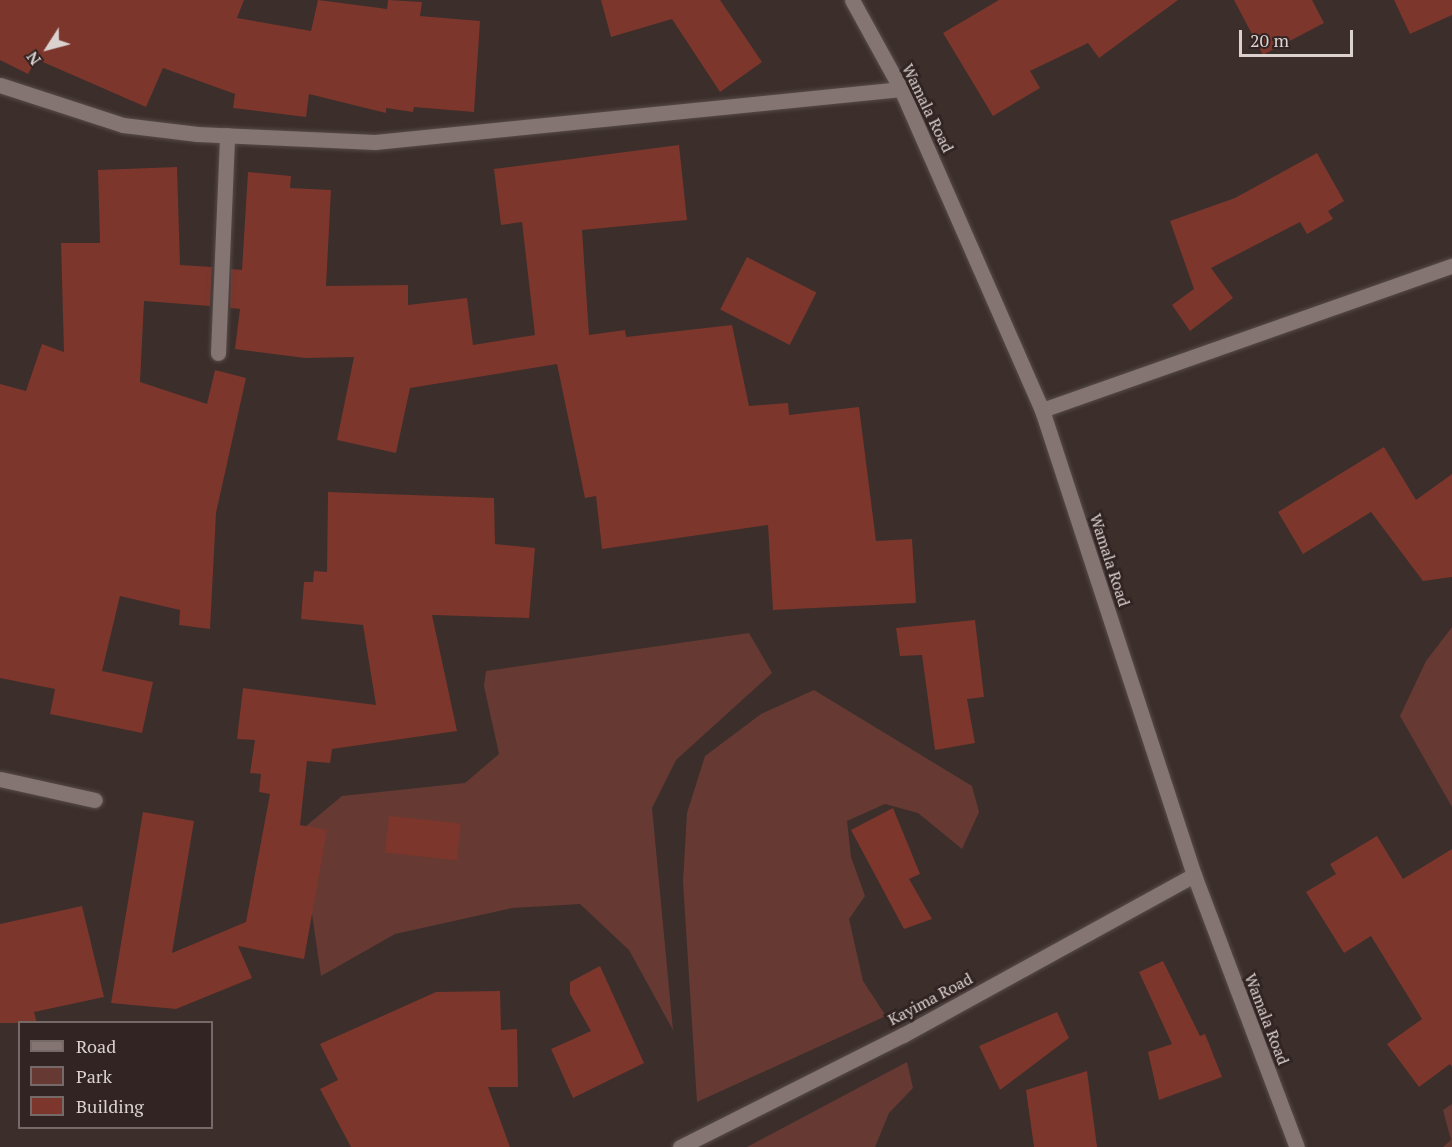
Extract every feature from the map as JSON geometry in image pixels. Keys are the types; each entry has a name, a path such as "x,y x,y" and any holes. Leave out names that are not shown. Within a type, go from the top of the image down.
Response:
{"street":[{"name":"Wamala Road","path":"852,0 901,89 1042,410 1194,875 1297,1147"},
{"path":"0,85 123,125 227,135 440,139 901,89"},
{"path":"218,353 227,135"},
{"path":"1042,410 1452,266"},
{"path":"0,779 95,800"},
{"name":"Kayima Road","path":"688,1145 903,1035 1194,875"}],"green space":[{"path":"1452,627 1452,807 1400,716 1426,661"},
{"path":"749,633 772,673 676,760 652,808 673,1030 629,950 580,904 512,908 395,934 321,976 300,831 342,796 465,783 499,754 484,686 486,671"},
{"path":"814,690 972,786 979,812 962,849 918,813 885,804 847,821 851,857 865,896 849,919 863,981 886,1016 697,1102 683,882 687,813 705,756 761,714"},
{"path":"907,1062 913,1088 889,1113 875,1147 747,1147"},
{"path":"1452,1104 1452,1147 1443,1147 1451,1140 1443,1110"}],"building":[{"path":"0,0 244,0 237,18 311,31 318,0 387,9 388,0 422,2 420,16 480,21 474,112 414,107 413,112 386,108 386,113 309,94 306,117 233,108 235,94 163,68 146,107 36,59 28,74 0,60"},
{"path":"601,0 720,0 762,62 720,92 672,19 611,37"},
{"path":"999,0 1178,0 1099,58 1088,43 1030,71 1040,88 993,116 943,33"},
{"path":"1234,0 1312,0 1324,23 1263,55"},
{"path":"1394,0 1452,0 1452,15 1410,34"},
{"path":"679,145 687,220 582,230 589,335 625,330 626,337 732,325 749,406 788,403 789,415 859,407 876,541 912,539 916,603 773,610 768,525 602,549 596,496 585,498 557,364 410,388 396,453 337,440 354,357 305,358 235,349 240,309 230,308 231,269 242,270 248,172 291,176 290,188 331,190 326,286 408,285 408,305 467,298 473,345 535,335 522,222 501,225 494,169"},
{"path":"1317,153 1344,201 1328,211 1333,219 1307,234 1300,222 1211,268 1233,298 1190,331 1172,305 1194,289 1170,221 1235,198"},
{"path":"177,167 180,265 212,267 210,306 144,301 140,382 207,404 215,370 246,378 216,513 210,629 179,625 180,610 120,596 102,671 153,682 142,733 50,714 55,689 0,678 0,384 26,391 42,344 64,352 61,243 100,243 98,170"},
{"path":"747,257 816,292 790,345 720,310"},
{"path":"1384,447 1416,500 1452,474 1452,577 1423,581 1371,512 1303,554 1278,512"},
{"path":"328,492 494,498 495,544 535,548 529,618 432,615 457,731 332,749 330,763 307,761 300,825 327,830 304,959 238,946 252,978 176,1009 111,1003 143,812 194,821 172,953 246,922 270,794 259,792 261,774 250,773 255,740 237,739 243,688 376,705 363,625 301,619 304,582 313,582 314,571 327,572"},
{"path":"975,620 984,697 967,699 975,743 935,750 922,655 900,656 896,628"},
{"path":"893,808 920,874 909,879 932,919 904,929 851,830"},
{"path":"389,816 461,824 457,860 385,853"},
{"path":"1377,836 1403,879 1452,849 1452,1067 1450,1064 1419,1087 1387,1044 1422,1019 1371,936 1344,953 1306,892 1336,874 1330,864"},
{"path":"82,906 104,997 34,1012 36,1021 0,1023 0,924"},
{"path":"1163,961 1200,1036 1205,1034 1222,1077 1159,1100 1148,1052 1172,1044 1139,972"},
{"path":"600,966 644,1063 573,1098 551,1049 591,1031 570,994 570,982"},
{"path":"500,991 501,1030 517,1029 518,1087 488,1087 510,1147 351,1147 320,1089 338,1080 320,1044 436,992"},
{"path":"1057,1012 1069,1038 1000,1090 979,1046"},
{"path":"1087,1071 1097,1147 1034,1147 1026,1090"}]}
